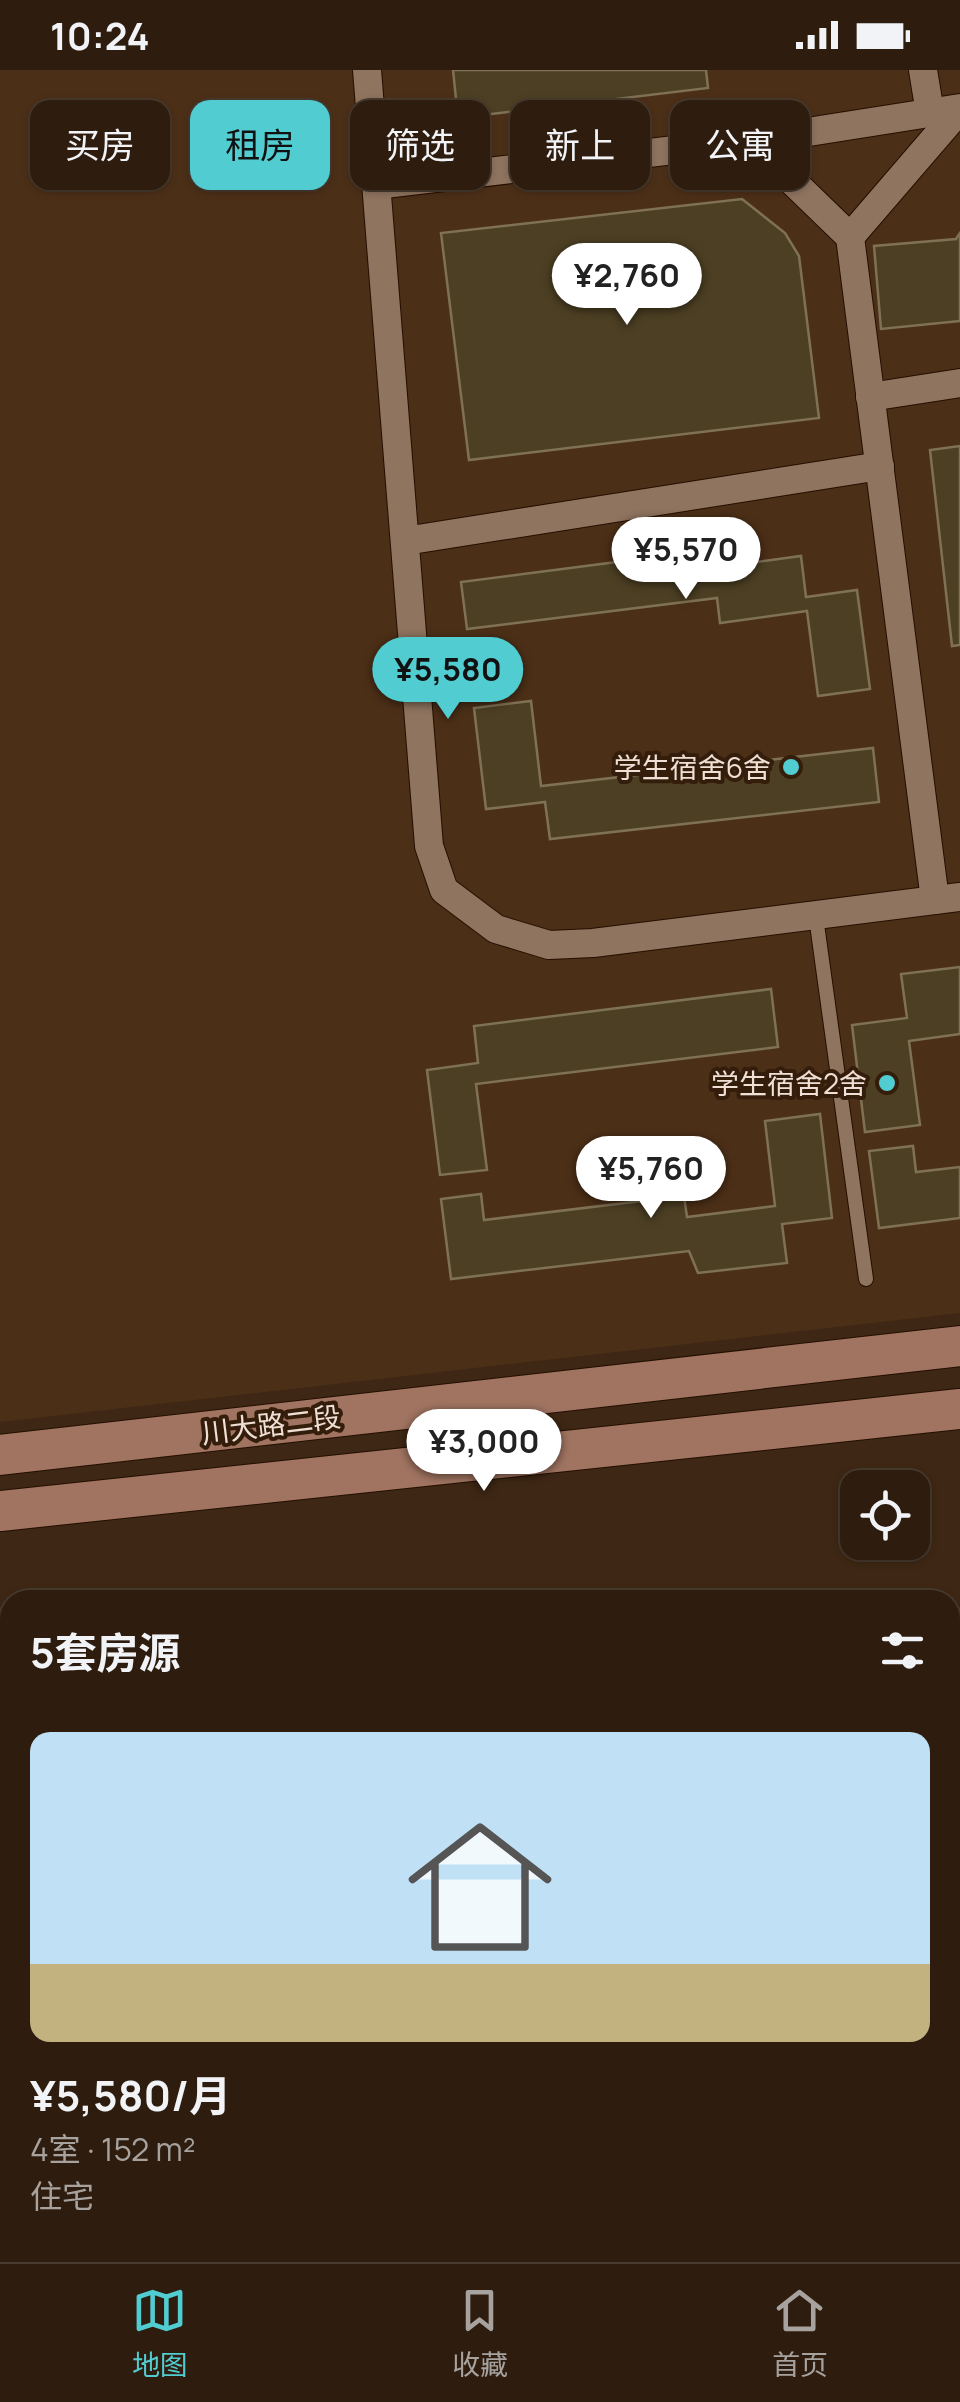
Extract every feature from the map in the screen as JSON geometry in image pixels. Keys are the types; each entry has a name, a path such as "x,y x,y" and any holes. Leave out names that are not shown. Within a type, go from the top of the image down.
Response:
{"main road":[{"name":"川大路二段","path":"0,1455 960,1346"},
{"name":"川大路二段","path":"0,1510 960,1408"}],"street":[{"path":"367,70 369,100"},
{"path":"923,70 930,113"},
{"path":"810,132 960,108"},
{"path":"850,237 960,108"},
{"path":"490,172 670,151"},
{"path":"376,190 430,846 444,890 496,929 549,945 593,944 947,898 880,466 850,237 802,190"},
{"path":"870,396 960,383"},
{"path":"405,541 880,466"}],"lane":[{"path":"816,917 866,1279"}],"shaded area":[{"path":"0,70 960,70 960,1313 0,1422"}],"building":[{"path":"453,70 706,70 708,88 608,100 510,100 510,112 490,114 490,100 456,100"},
{"path":"742,199 785,233 799,256 819,418 469,460 441,233"},
{"path":"960,233 960,321 881,329 874,246 956,239"},
{"path":"960,446 960,645 952,646 930,450"},
{"name":"学生宿舍6舍","path":"710,550 712,568 801,556 806,597 857,590 870,689 818,696 807,611 720,623 717,598 467,629 461,582"},
{"name":"学生宿舍6舍","path":"531,701 541,786 873,748 879,802 550,839 545,802 486,809 474,708"},
{"name":"学生宿舍2舍","path":"960,967 960,1034 909,1041 920,1125 865,1132 852,1025 907,1018 901,974"},
{"path":"771,989 778,1047 476,1084 487,1170 440,1175 427,1070 478,1063 474,1026"},
{"path":"820,1114 832,1218 782,1224 787,1263 698,1273 689,1251 451,1279 441,1199 481,1194 484,1220 684,1196 687,1217 775,1206 765,1121"},
{"name":"学生宿舍2舍","path":"913,1146 916,1172 960,1167 960,1218 879,1228 869,1151"}],"place":[{"name":"学生宿舍6舍","path":"791,767"},
{"name":"学生宿舍2舍","path":"887,1083"}]}
